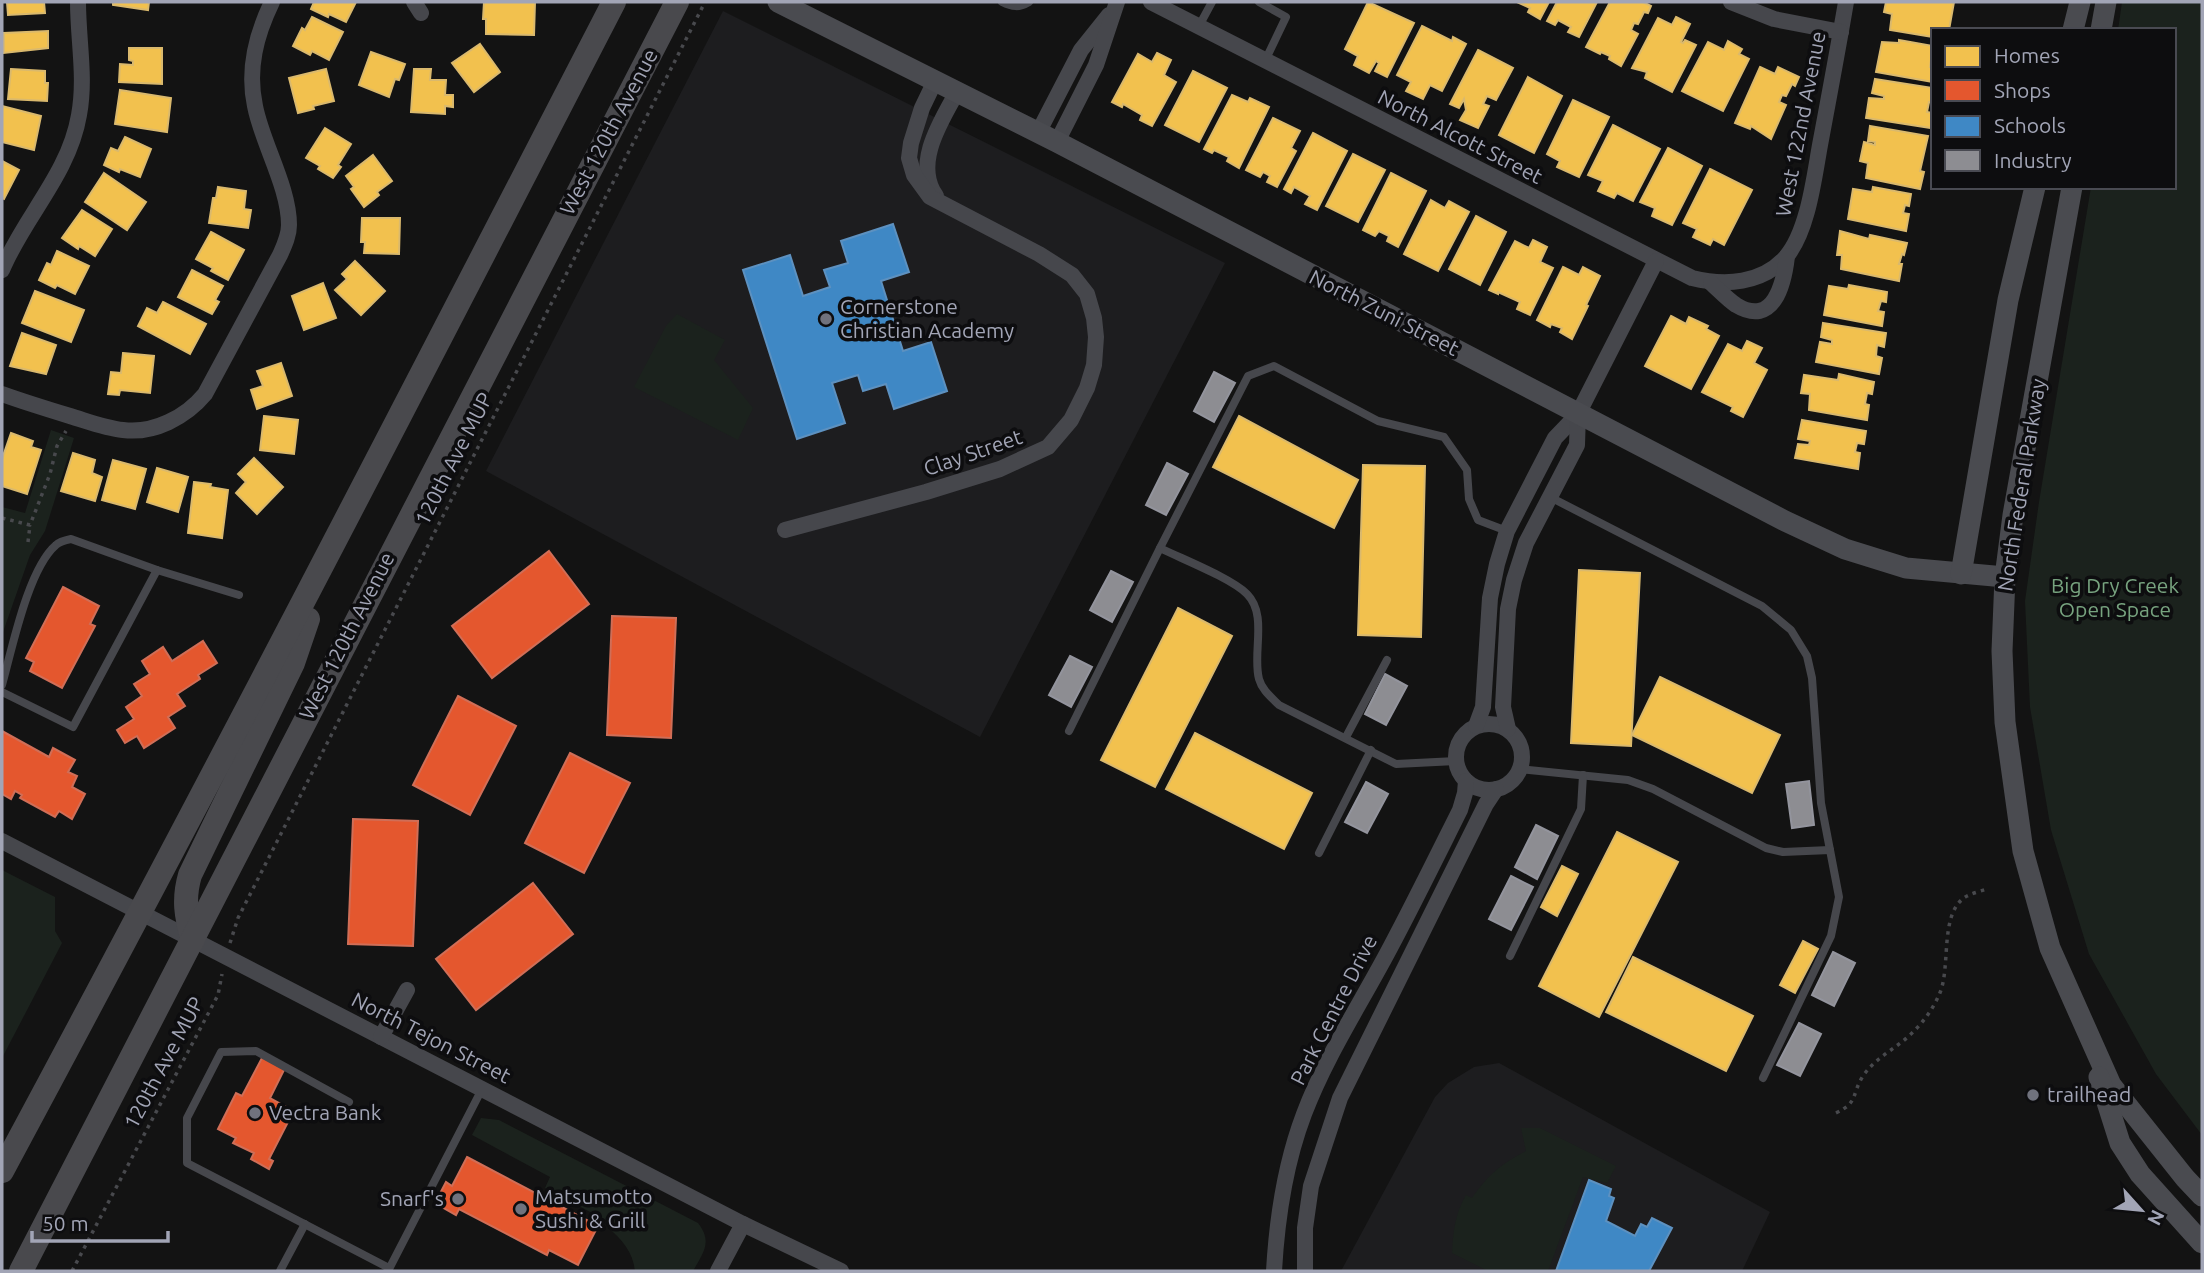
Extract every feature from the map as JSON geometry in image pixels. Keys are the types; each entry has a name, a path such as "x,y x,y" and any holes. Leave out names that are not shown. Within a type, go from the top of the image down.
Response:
{"main road":[{"path":"2,1171 332,548 614,2"},
{"name":"West 120th Avenue","path":"21,1271 677,2"},
{"name":"North Zuni Street","path":"778,2 1038,132 1578,414 1844,549 1906,568 2006,577"},
{"path":"2074,28 2080,2"},
{"path":"1961,574 2008,300 2035,189"},
{"name":"North Federal Parkway","path":"2072,189 2012,515 2002,651 2005,722 2023,852 2050,948 2111,1084 2202,1196"},
{"path":"193,940 186,916 185,891 190,875 293,663 332,548"},
{"path":"2080,1018 2120,1143 2140,1174 2202,1243"}],"street":[{"path":"2,270 24,227 61,168 75,135 82,97 78,2"},
{"path":"2,394 125,431 147,429 171,421 185,414 205,394 280,256 288,234 284,198 257,118 251,75 259,33 272,2"},
{"name":"North Alcott Street","path":"1151,2 1692,278 1711,283 1731,283 1757,277"},
{"path":"1731,2 1774,19 1841,32"},
{"name":"West 122nd Avenue","path":"1757,277 1787,256 1801,231 1846,2"},
{"path":"1038,132 1082,50 1116,5"},
{"path":"1057,142 1096,65 1116,5"},
{"name":"Clay Street","path":"785,530 975,477 1000,469 1048,447 1071,421 1087,388 1094,365 1094,318 1087,294 1072,275 1040,254 942,204 923,189 914,175 909,158 915,127 935,81"},
{"path":"942,204 933,191 927,166 936,131 957,92"},
{"path":"1711,283 1736,304 1748,310 1767,308 1781,288 1787,256"},
{"path":"1476,726 1483,707 1490,598 1507,531 1555,438 1578,414 1656,261"},
{"path":"1508,729 1503,707 1508,609 1514,580 1526,542 1577,445 1578,414"},
{"path":"1487,723 1508,729 1521,747 1520,769 1506,785 1496,789 1474,787 1459,772 1456,750 1460,740 1476,726 1487,723"},
{"name":"Park Centre Drive","path":"1274,1271 1276,1232 1288,1170 1305,1113 1337,1044 1390,948 1460,810 1466,780"},
{"name":"Park Centre Drive","path":"1304,1271 1311,1186 1340,1098 1486,804 1496,789"},
{"name":"North Tejon Street","path":"2,841 743,1224 841,1271"},
{"path":"381,1037 407,990"},
{"path":"718,1271 743,1224"}],"lane":[{"path":"1002,2 1022,6 1029,2"},
{"path":"1199,26 1212,2"},
{"path":"1259,2 1286,17 1265,61"},
{"path":"1069,731 1248,376 1274,366 1378,421 1444,437 1467,470 1469,499 1478,520 1507,531"},
{"path":"1550,497 1762,606 1791,630 1807,656 1812,678 1821,803 1839,897 1830,936 1763,1078"},
{"path":"2,685 30,586 57,544 71,539 157,570 239,595"},
{"path":"1160,548 1235,585 1249,596 1257,611 1259,679 1265,692 1279,705 1396,764 1456,761"},
{"path":"2,692 73,727 157,570"},
{"path":"1346,737 1387,660"},
{"path":"1319,853 1371,750"},
{"path":"1520,769 1628,780 1653,789 1766,848 1783,852 1830,850"},
{"path":"1510,956 1581,809 1583,775"},
{"path":"349,1102 256,1051 221,1052 187,1118 187,1163 388,1270 482,1089"},
{"path":"281,1271 305,1224"}],"path":[{"name":"120th Ave MUP","path":"72,1271 218,995 225,955 244,906 705,2"},
{"path":"29,542 30,525 51,474 57,446 75,417"},
{"path":"2,518 30,525"},
{"path":"1836,1113 1849,1107 1863,1076 1880,1057 1905,1040 1925,1019 1940,994 1947,963 1949,926 1954,909 1966,897 1987,889"}],"shaded area":[{"path":"723,11 1225,263 980,737 486,471"},
{"path":"1499,1063 1770,1212 1742,1271 1341,1271 1435,1097 1448,1083 1474,1067"}],"green space":[{"name":"Big Dry Creek Open Space","path":"2122,2 2202,2 2202,1135 2156,1074 2089,954 2051,830 2030,707 2025,601 2091,189 2176,189 2176,28 2118,28"},
{"path":"677,314 725,340 714,360 753,408 738,440 634,387 666,326"},
{"path":"51,430 74,438 45,531 30,555 2,635 2,507 25,513"},
{"path":"2,870 55,897 55,931 62,943 2,1058"},
{"path":"481,1118 499,1120 698,1223 706,1242 693,1271 635,1271 626,1246 607,1227 609,1222 545,1188 550,1177 472,1135"},
{"path":"1521,1128 1540,1128 1616,1166 1607,1183 1583,1177 1548,1271 1488,1271 1452,1253 1455,1223 1466,1195 1472,1198 1496,1171 1526,1151"}],"building: Homes":[{"path":"7,2 44,2 45,13 8,15"},
{"path":"113,2 149,2 148,10 113,5"},
{"path":"314,2 356,2 346,22 311,9"},
{"path":"484,2 535,2 534,35 486,34"},
{"path":"1368,2 1414,23 1387,77 1375,71 1379,63 1376,61 1369,73 1354,65 1358,56 1345,49"},
{"path":"1517,2 1549,2 1540,19 1528,12 1530,8"},
{"path":"1557,2 1597,2 1579,37 1568,32 1571,27 1558,20 1555,25 1547,21"},
{"path":"1610,2 1643,2 1651,6 1648,13 1644,12 1638,24 1634,23 1631,30 1638,34 1621,66 1609,59 1610,56 1586,47"},
{"path":"1886,2 1954,2 1949,28 1931,28 1931,37 1890,30 1892,14 1884,12"},
{"path":"312,17 343,32 329,60 312,51 310,55 293,46 302,28 305,30"},
{"path":"1676,17 1690,24 1681,42 1685,40 1696,45 1672,92 1645,78 1647,72 1632,68 1658,18 1672,25"},
{"path":"1422,26 1452,41 1453,37 1466,44 1442,91 1430,85 1423,99 1406,91 1411,82 1397,75"},
{"path":"48,31 48,48 4,53 4,33"},
{"path":"1899,40 1931,46 1931,82 1876,72 1882,42 1899,43"},
{"path":"1728,41 1742,49 1739,54 1749,59 1723,111 1682,91 1708,42 1724,50"},
{"path":"480,44 500,72 474,92 452,63"},
{"path":"129,48 162,48 162,84 119,82 120,64 133,65 133,61 129,60"},
{"path":"1478,50 1513,68 1496,100 1487,96 1483,104 1489,106 1478,128 1460,120 1466,110 1464,99 1459,108 1450,104"},
{"path":"371,52 405,64 399,80 395,79 389,97 359,85"},
{"path":"1157,53 1171,60 1164,75 1176,82 1152,126 1140,120 1142,115 1123,104 1122,107 1112,102 1138,54 1152,62"},
{"path":"1760,67 1775,74 1778,67 1799,77 1786,96 1782,95 1779,102 1786,105 1771,139 1751,126 1750,129 1735,123"},
{"path":"11,69 45,71 45,83 48,83 47,101 8,99"},
{"path":"326,69 334,101 298,113 289,78"},
{"path":"414,69 431,69 430,80 446,80 445,95 453,95 453,107 445,106 445,114 411,112"},
{"path":"1193,71 1227,88 1199,142 1165,125"},
{"path":"1528,77 1562,96 1534,153 1499,135"},
{"path":"1875,79 1931,88 1931,102 1927,112 1931,113 1931,128 1866,118 1869,98 1884,99 1884,96 1872,93"},
{"path":"120,90 171,98 167,132 115,124"},
{"path":"1232,95 1248,102 1250,98 1269,107 1239,168 1227,161 1229,157 1204,149"},
{"path":"1573,100 1609,117 1579,177 1557,167 1560,161 1547,154"},
{"path":"2,106 41,116 34,150 2,142"},
{"path":"1273,118 1300,131 1291,148 1296,151 1277,187 1267,182 1270,176 1263,172 1260,177 1246,170"},
{"path":"1613,125 1660,149 1633,201 1617,193 1614,198 1598,191 1603,181 1588,175"},
{"path":"1870,126 1928,136 1920,171 1924,172 1920,189 1866,178 1868,163 1860,161 1864,142 1875,145 1875,142 1868,141"},
{"path":"325,128 351,144 333,178 306,158"},
{"path":"1313,133 1347,151 1317,210 1305,204 1310,196 1294,187 1291,193 1284,189"},
{"path":"125,137 151,149 140,177 104,165 111,148 118,151"},
{"path":"1668,148 1702,166 1672,225 1652,216 1655,208 1640,202"},
{"path":"1353,154 1385,170 1358,222 1326,206"},
{"path":"373,155 392,181 377,192 379,195 364,207 351,189 354,187 346,176"},
{"path":"2,161 19,170 4,199 2,198"},
{"path":"1710,169 1752,190 1724,245 1713,239 1710,245 1693,237 1697,229 1683,223"},
{"path":"104,173 146,202 127,230 85,202"},
{"path":"1391,173 1426,191 1398,247 1387,241 1389,236 1379,231 1375,236 1363,230"},
{"path":"218,187 246,191 244,209 251,210 248,228 209,223 213,198 216,198"},
{"path":"1873,187 1911,194 1909,206 1905,205 1903,213 1909,214 1906,231 1848,219 1853,189 1872,192"},
{"path":"1431,200 1445,208 1449,201 1469,212 1438,271 1404,254"},
{"path":"82,210 112,229 95,256 62,238"},
{"path":"1476,216 1506,232 1480,285 1449,269"},
{"path":"362,218 400,218 399,254 364,253 365,242 361,242"},
{"path":"1840,231 1869,239 1870,235 1907,243 1899,264 1902,264 1899,281 1841,269 1842,255 1837,255"},
{"path":"211,232 244,250 228,280 196,259"},
{"path":"1533,240 1547,247 1540,262 1553,268 1530,315 1517,309 1520,302 1489,290 1515,241 1529,248"},
{"path":"57,251 89,266 75,294 39,280 47,263 51,265"},
{"path":"355,261 385,291 361,315 335,290 347,279 342,274"},
{"path":"1563,267 1579,275 1583,267 1600,276 1572,339 1560,332 1562,328 1551,324 1550,327 1537,320"},
{"path":"192,270 223,286 215,300 219,302 212,314 178,297"},
{"path":"323,283 336,318 304,330 292,296"},
{"path":"1849,285 1887,292 1886,302 1881,301 1878,311 1884,312 1882,326 1824,315 1829,286 1848,289"},
{"path":"35,291 84,310 71,342 22,323"},
{"path":"163,302 206,324 190,354 138,326 147,308 157,313"},
{"path":"1671,316 1686,324 1689,317 1708,326 1706,329 1719,336 1691,389 1645,366"},
{"path":"1823,323 1886,333 1884,347 1877,345 1876,356 1882,358 1879,374 1816,362 1820,342 1832,344 1832,340 1821,337"},
{"path":"22,333 56,345 46,374 10,366"},
{"path":"1747,341 1762,348 1754,363 1767,370 1743,417 1731,411 1733,407 1702,392 1728,344 1742,351"},
{"path":"123,353 154,356 150,393 120,390 119,395 108,394 111,372 121,373"},
{"path":"281,363 292,396 257,409 251,390 263,386 257,371"},
{"path":"1839,374 1874,382 1872,394 1867,393 1867,420 1809,410 1810,394 1801,393 1804,375 1838,380"},
{"path":"264,416 298,420 294,454 260,450"},
{"path":"1239,416 1358,480 1334,528 1213,467"},
{"path":"1802,420 1866,431 1864,444 1857,443 1855,452 1860,453 1858,469 1795,458 1798,444 1809,445 1810,441 1798,439"},
{"path":"11,433 33,441 31,447 41,450 27,494 2,486 2,459"},
{"path":"73,453 95,460 92,473 102,477 95,501 61,491"},
{"path":"254,458 283,487 257,514 236,493 246,482 238,474"},
{"path":"113,460 146,469 135,509 102,500"},
{"path":"1363,465 1425,466 1421,637 1358,635"},
{"path":"157,468 188,477 178,512 147,502"},
{"path":"194,482 228,490 222,538 188,533"},
{"path":"1579,570 1640,573 1631,746 1571,743"},
{"path":"1178,608 1232,636 1155,787 1101,760"},
{"path":"1660,677 1780,735 1752,793 1632,735"},
{"path":"1195,733 1312,793 1284,849 1166,789"},
{"path":"1617,832 1678,862 1599,1017 1539,986"},
{"path":"1562,866 1578,874 1557,916 1541,907"},
{"path":"1803,941 1818,949 1795,993 1780,985"},
{"path":"1633,957 1753,1016 1726,1071 1606,1012"}],"building: Shops":[{"path":"549,551 589,604 492,678 452,626"},
{"path":"63,587 99,606 90,624 95,626 62,688 30,671 34,662 26,658"},
{"path":"612,616 676,618 671,738 607,735"},
{"path":"203,641 217,663 198,675 200,679 177,694 185,706 168,717 175,728 144,748 137,736 125,743 117,730 134,719 126,707 142,696 134,684 150,674 142,661 163,647 172,661"},
{"path":"458,696 516,726 470,815 413,785"},
{"path":"2,731 49,757 53,748 75,760 68,772 77,776 72,787 85,794 72,819 59,811 55,817 20,798 22,795 15,791 11,799 2,794"},
{"path":"570,753 630,783 584,873 525,843"},
{"path":"353,819 418,821 413,946 348,944"},
{"path":"533,883 573,934 476,1010 436,959"},
{"name":"Vectra Bank","path":"263,1056 285,1068 270,1098 288,1108 282,1119 288,1122 269,1159 273,1161 269,1169 251,1159 254,1153 233,1143 236,1138 218,1129 236,1093 242,1096"},
{"path":"467,1157 598,1226 578,1265 549,1250 547,1255 459,1209 456,1215 435,1203 446,1182 452,1186"}],"building: Schools":[{"name":"Cornerstone Christian Academy","path":"893,224 909,272 881,281 903,351 931,342 947,391 894,409 886,384 863,391 858,375 832,383 845,423 797,439 743,270 790,255 803,296 830,287 824,270 848,263 841,241"},
{"path":"1589,1180 1611,1189 1609,1196 1614,1198 1606,1221 1635,1236 1641,1224 1647,1227 1652,1218 1672,1228 1649,1271 1556,1271"}],"building: Industry":[{"path":"1214,372 1235,383 1214,422 1194,411"},
{"path":"1167,463 1188,474 1166,515 1146,505"},
{"path":"1111,571 1133,582 1112,622 1090,610"},
{"path":"1070,656 1092,667 1071,707 1049,695"},
{"path":"1385,674 1407,686 1386,725 1365,714"},
{"path":"1809,781 1814,825 1792,828 1786,784"},
{"path":"1366,782 1388,794 1367,833 1345,822"},
{"path":"1536,825 1558,836 1537,879 1515,867"},
{"path":"1511,876 1533,887 1511,930 1489,919"},
{"path":"1833,952 1855,963 1834,1006 1812,995"},
{"path":"1799,1023 1821,1034 1800,1076 1777,1065"}],"place":[{"name":"Cornerstone Christian Academy","path":"826,319"},
{"name":"trailhead","path":"2033,1095"},
{"name":"Vectra Bank","path":"255,1113"},
{"name":"Snarf's","path":"458,1199"},
{"name":"Matsumotto Sushi & Grill","path":"521,1209"}]}
